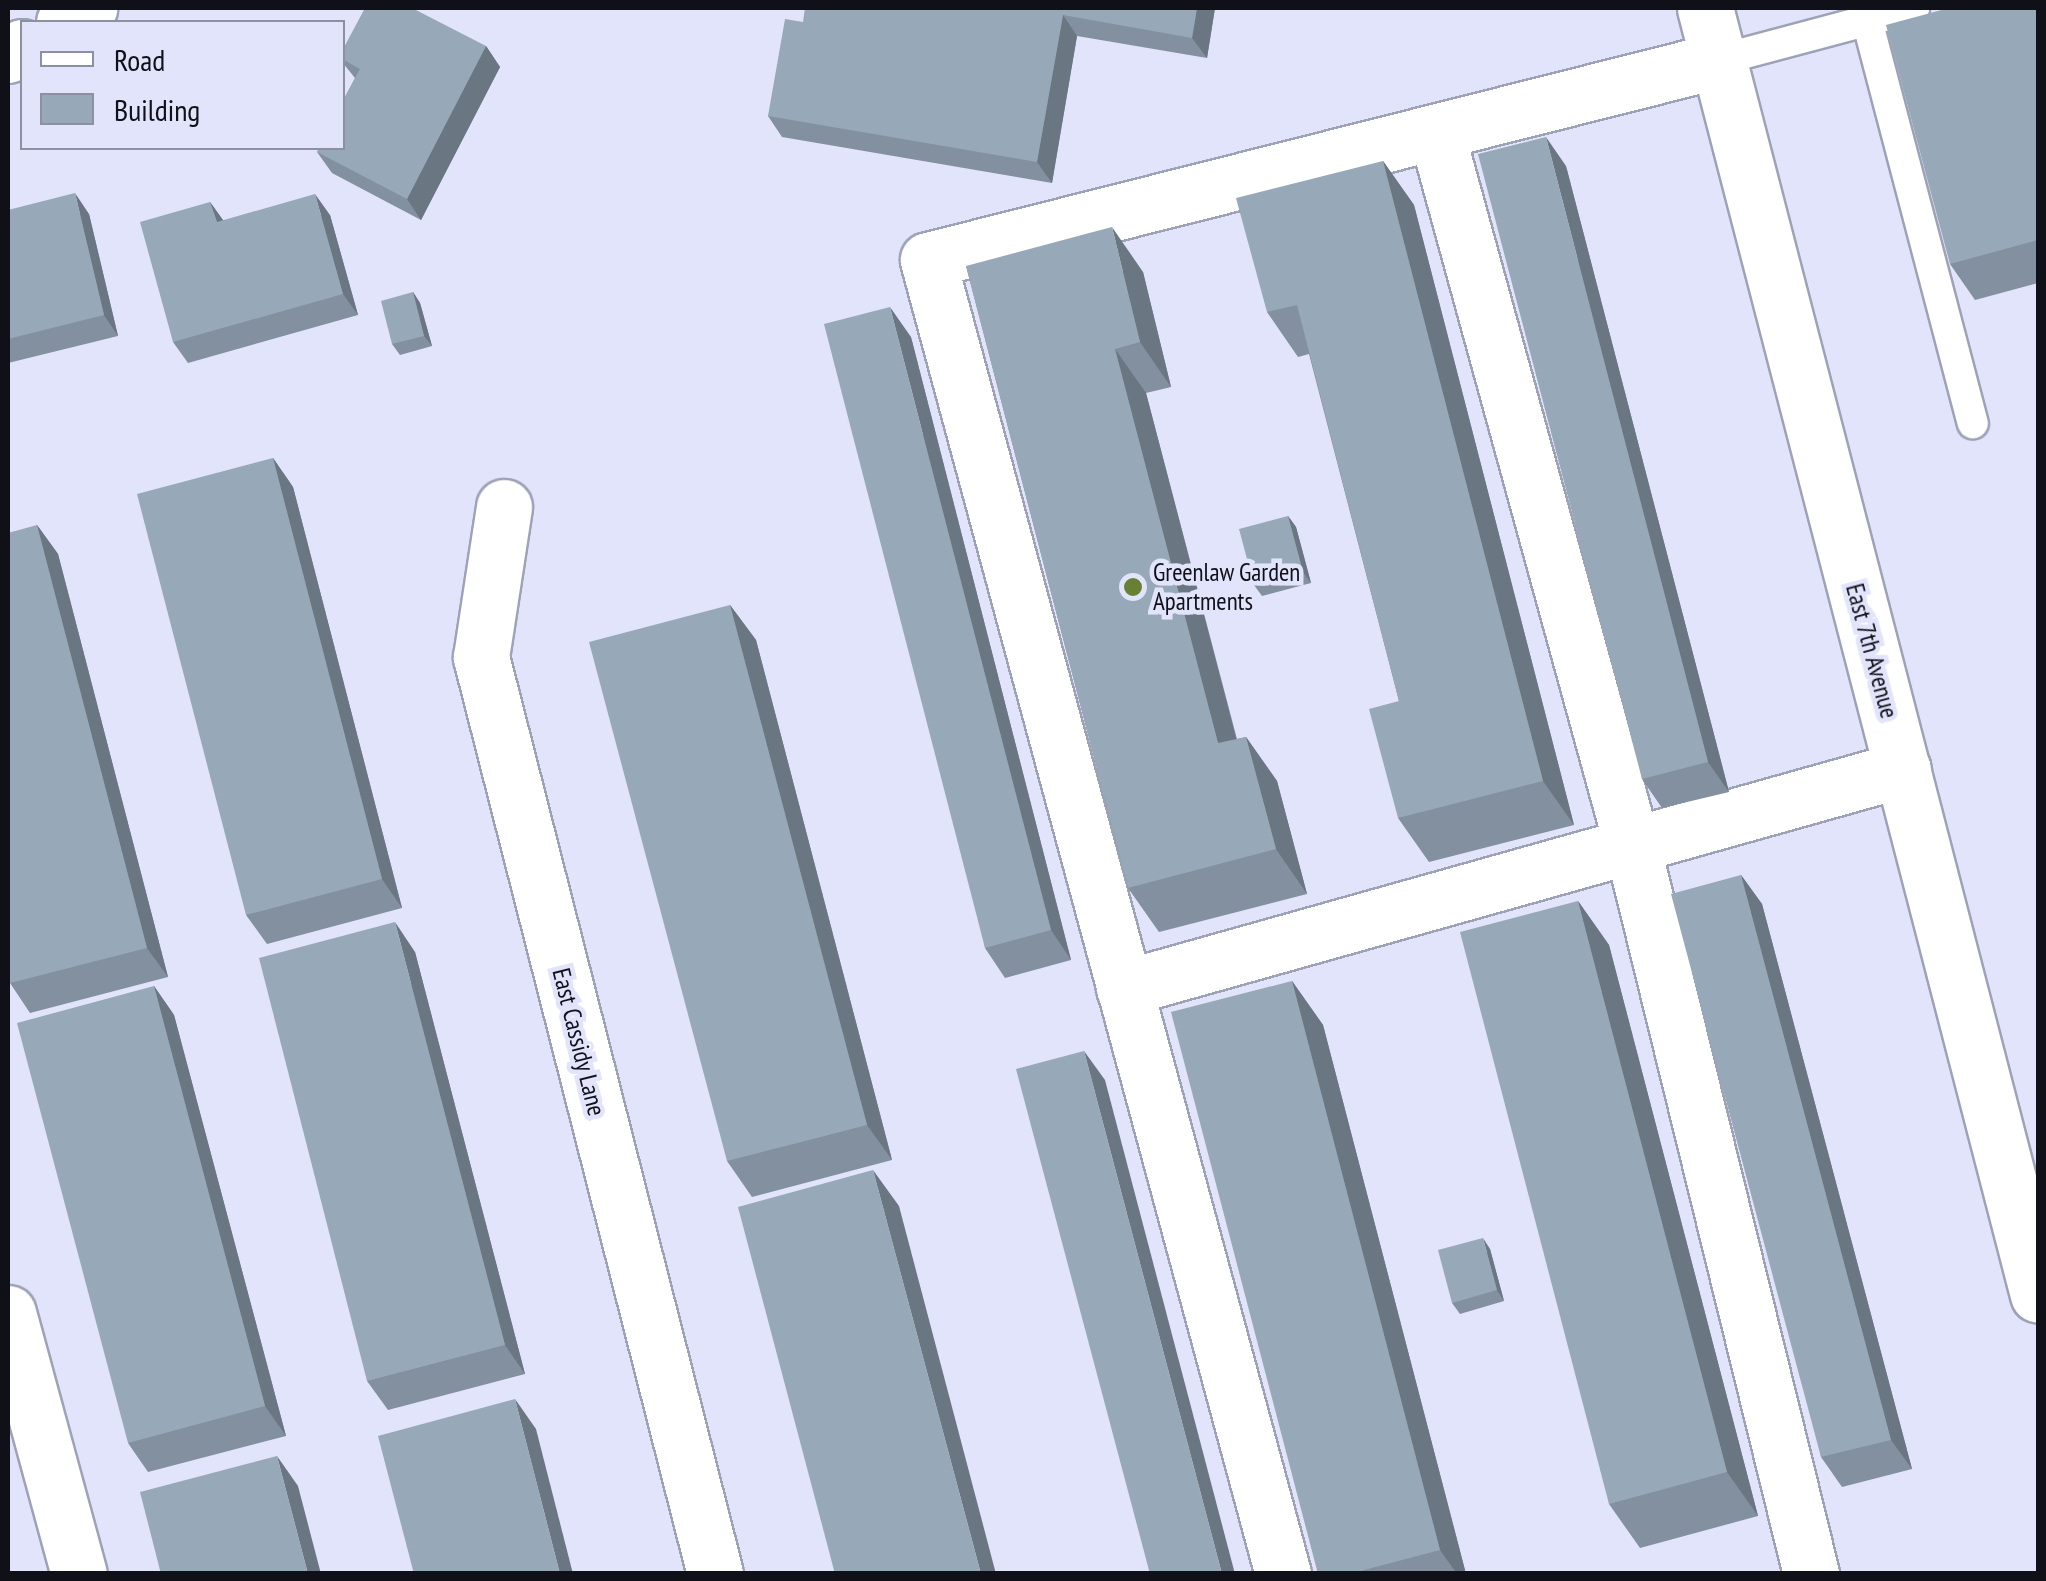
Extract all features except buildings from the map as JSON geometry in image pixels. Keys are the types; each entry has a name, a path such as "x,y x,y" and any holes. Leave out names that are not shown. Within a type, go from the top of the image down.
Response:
{"street":[{"name":"East 7th Avenue","path":"1705,8 2038,1295"},
{"path":"1283,1574 928,260 1719,60"},
{"path":"1436,132 1632,845 1810,1574"},
{"name":"East Cassidy Lane","path":"504,507 481,657 715,1574"},
{"path":"1124,988 1903,769"},
{"path":"8,1313 80,1574"}],"lane":[{"path":"1719,60 1914,8"},
{"path":"1868,20 1973,423"}],"place":[{"name":"Greenlaw Garden Apartments","path":"1133,587"}]}
